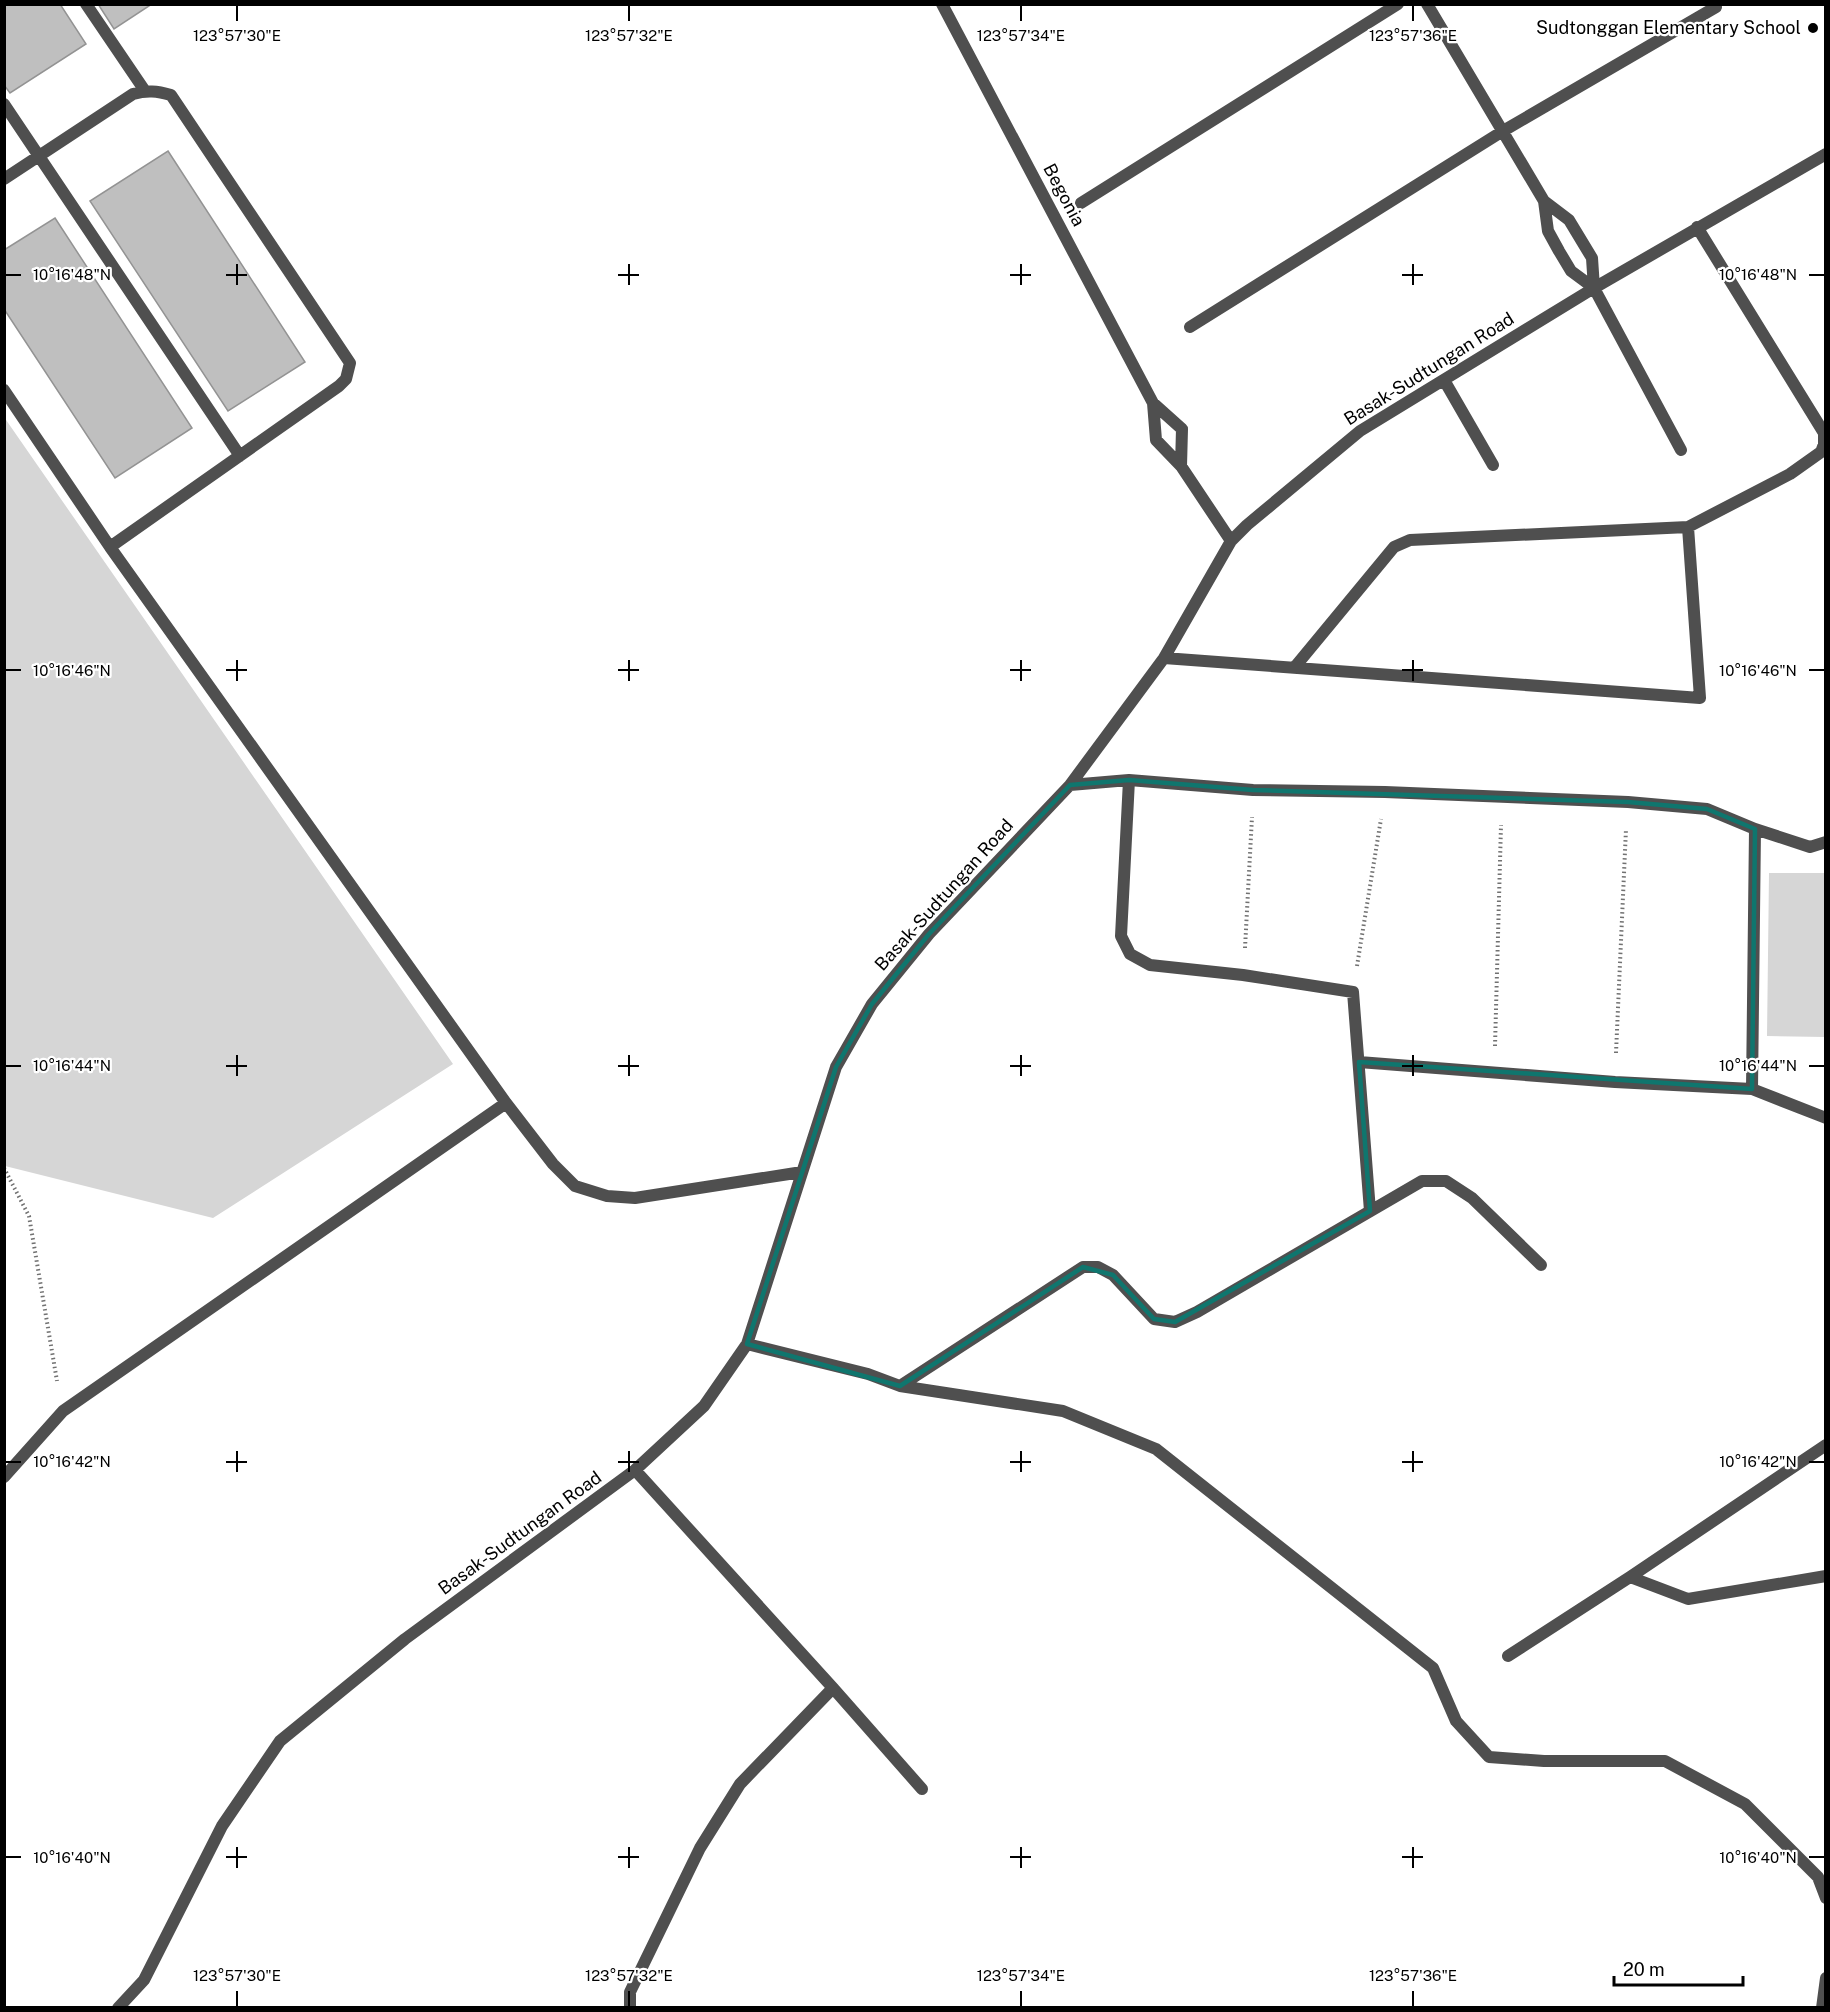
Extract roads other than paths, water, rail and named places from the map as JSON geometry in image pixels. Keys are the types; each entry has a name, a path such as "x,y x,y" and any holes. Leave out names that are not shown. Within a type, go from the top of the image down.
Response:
{"street":[{"path":"86,4 145,91"},
{"name":"Begonia","path":"942,4 1153,403 1182,429 1181,466"},
{"path":"1081,203 1398,4"},
{"path":"1427,4 1544,201 1569,220 1592,258 1594,288 1681,450"},
{"path":"1190,327 1503,131 1716,7"},
{"path":"4,179 133,94 158,91 171,95 350,363 346,379 339,386 110,547"},
{"path":"4,104 240,456"},
{"name":"Basak-Sudtungan Road","path":"118,2007 144,1980 222,1827 280,1741 405,1639 635,1470 704,1406 747,1344 836,1067 872,1004 929,934 1070,785 1164,658 1231,541 1360,431 1594,288 1826,154"},
{"path":"1544,201 1548,231 1558,251 1571,271 1594,288"},
{"path":"1294,668 1394,547 1410,540 1688,527 1790,474 1821,452 1824,434 1697,227"},
{"path":"1444,380 1493,465"},
{"path":"4,390 110,547 506,1103 553,1164 575,1186 607,1196 635,1198 802,1172"},
{"name":"Begonia","path":"1153,403 1156,440 1181,466 1231,541"},
{"path":"1164,658 1700,698 1688,527"},
{"path":"1070,785 1129,780 1253,790 1385,792 1628,802 1707,810 1810,847 1826,842"},
{"path":"1129,780 1120,936 1130,954 1150,965 1243,975 1353,992 1370,1211"},
{"path":"1752,1089 1755,829"},
{"path":"1359,1062 1615,1082 1752,1089 1826,1118"},
{"path":"4,1477 63,1411 506,1103"},
{"path":"900,1386 1083,1267 1098,1267 1113,1275 1154,1319 1175,1322 1197,1312 1422,1180 1446,1180 1472,1198 1541,1265"},
{"path":"747,1344 868,1374 900,1386 1063,1411 1156,1449 1433,1668 1456,1721 1489,1757 1544,1761 1665,1761 1745,1804 1818,1877 1826,1898"},
{"path":"1508,1656 1826,1445"},
{"path":"635,1470 833,1688 922,1790"},
{"path":"1630,1577 1688,1599 1826,1576"},
{"path":"630,2007 630,1992 695,1858 740,1784 833,1688"},
{"path":"1822,2007 1826,1978"}],"place":[{"name":"Sudtonggan Elementary School","path":"1813,28"}]}
